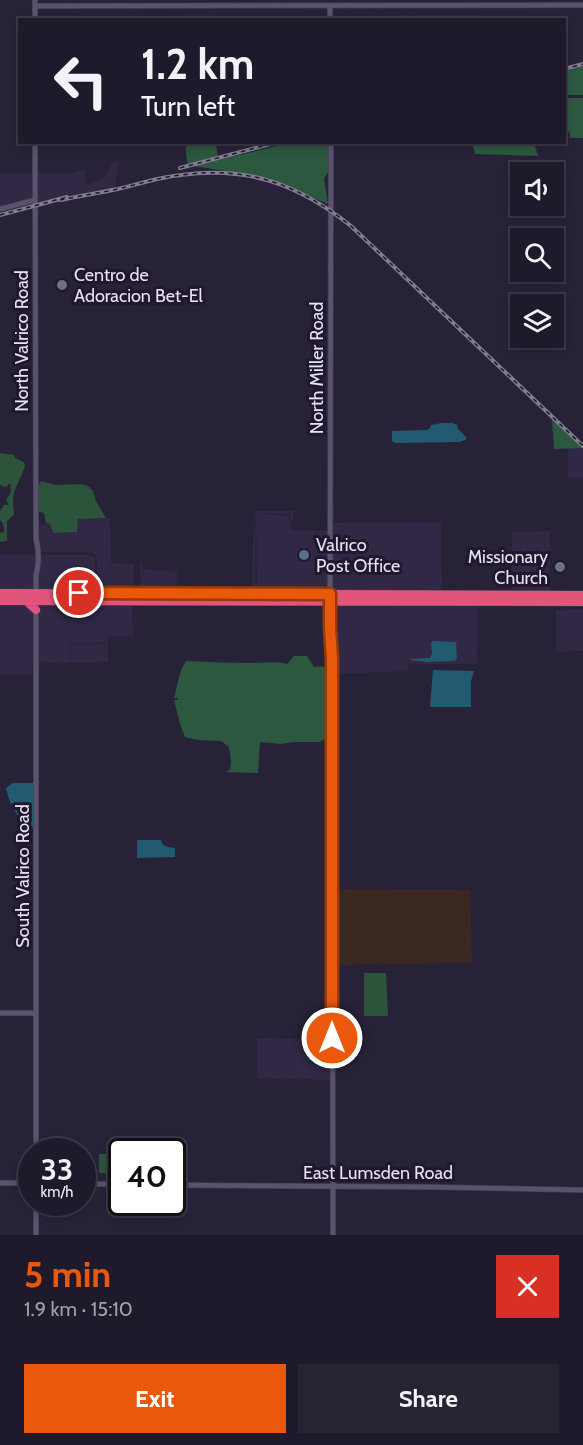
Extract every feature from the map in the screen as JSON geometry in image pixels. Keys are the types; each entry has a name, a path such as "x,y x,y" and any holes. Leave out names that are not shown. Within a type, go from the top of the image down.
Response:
{"highway":[{"path":"0,593 36,597 132,598 465,598 508,595 583,595"},
{"path":"0,601 36,597 160,593 247,598"},
{"path":"132,598 152,597 160,593"},
{"path":"132,598 135,607"},
{"path":"330,598 412,602 461,598 583,602"},
{"path":"25,600 36,610"}],"street":[{"path":"35,3 330,6 583,5"},
{"path":"330,6 330,18"},
{"name":"North Valrico Road","path":"35,144 38,571 36,597"},
{"name":"North Miller Road","path":"331,144 330,598 333,1235"},
{"path":"0,209 35,200"},
{"name":"South Valrico Road","path":"36,597 36,1138"},
{"path":"0,1014 36,1014"},
{"path":"0,1183 18,1183"},
{"name":"East Lumsden Road","path":"186,1185 583,1190"},
{"path":"36,1216 36,1235"}],"shaded area":[{"path":"118,161 115,190 36,208 36,173 71,173 85,169 86,186 101,179 112,163"},
{"path":"0,173 34,173 34,199 0,208"},
{"path":"568,448 583,448 583,478 568,478"},
{"path":"254,511 294,511 292,528 290,514 255,513 256,588 328,588 329,592 252,591"},
{"path":"256,513 289,516 291,530 329,531 328,587 257,587"},
{"path":"110,518 111,563 134,564 134,592 97,592 95,554 90,552 37,552 37,523 50,524 53,533 77,532 78,519"},
{"path":"441,522 442,591 336,591 332,588 333,523"},
{"path":"550,531 550,592 511,591 512,532"},
{"path":"0,554 35,555 35,592 0,592"},
{"path":"37,555 89,555 94,557 94,592 37,592"},
{"path":"140,564 143,569 177,572 176,592 141,592"},
{"path":"0,604 132,605 133,637 106,636 105,641 100,643 70,644 70,663 33,662 32,675 0,675"},
{"path":"336,604 478,605 477,664 409,664 408,671 335,674 332,615"},
{"path":"583,609 583,651 556,652 556,610"},
{"path":"107,637 117,638 108,638 108,662 71,663 71,645 100,644 105,642"},
{"path":"333,889 470,890 472,963 334,965"},
{"path":"257,1038 331,1039 331,1080 257,1078"}],"green space":[{"path":"583,66 583,95 566,95 566,70"},
{"path":"566,98 583,98 583,138 570,138 570,133 566,128"},
{"path":"186,144 216,144 218,160 285,144 330,144 329,171 324,178 328,204 268,178 188,165"},
{"path":"472,144 534,144 538,156 475,154"},
{"path":"552,418 583,445 583,448 554,449"},
{"path":"0,453 14,455 15,458 24,462 25,467 14,492 14,515 7,521 7,541 0,542 0,533 4,530 0,520 0,511 4,505 9,505 6,500 11,492 10,483 6,487 0,485"},
{"path":"41,481 55,485 82,484 89,487 106,518 78,519 77,532 53,533 50,524 46,523 44,513 38,511 37,487"},
{"path":"294,656 307,656 314,667 331,666 330,730 327,738 319,742 281,744 260,742 258,773 226,772 230,770 229,747 221,741 185,737 174,700 178,698 174,698 181,670 186,661 287,664"},
{"path":"364,973 386,973 388,1016 364,1016"},
{"path":"99,1154 108,1154 108,1173 99,1173"}],"water":[{"path":"442,423 457,425 466,440 395,443 392,441 392,431 427,430 431,425"},
{"path":"433,641 456,642 457,658 455,661 410,660 430,658"},
{"path":"433,670 474,671 471,681 471,707 430,707"},
{"path":"13,783 35,783 35,829 24,822 12,807 6,788"},
{"path":"137,840 161,840 164,845 175,848 175,857 137,858"}],"railway":[{"path":"566,68 583,64"},
{"path":"180,168 270,144"},
{"path":"60,200 165,177 205,173 250,176 292,189 312,199 351,226 583,446"},
{"path":"0,215 67,197"}],"place":[{"name":"Centro de Adoracion Bet-El","path":"62,285"},
{"name":"Valrico Post Office","path":"304,555"},
{"name":"Missionary Church","path":"560,567"}],"route":[{"path":"79,593 330,594 332,1038"}]}
